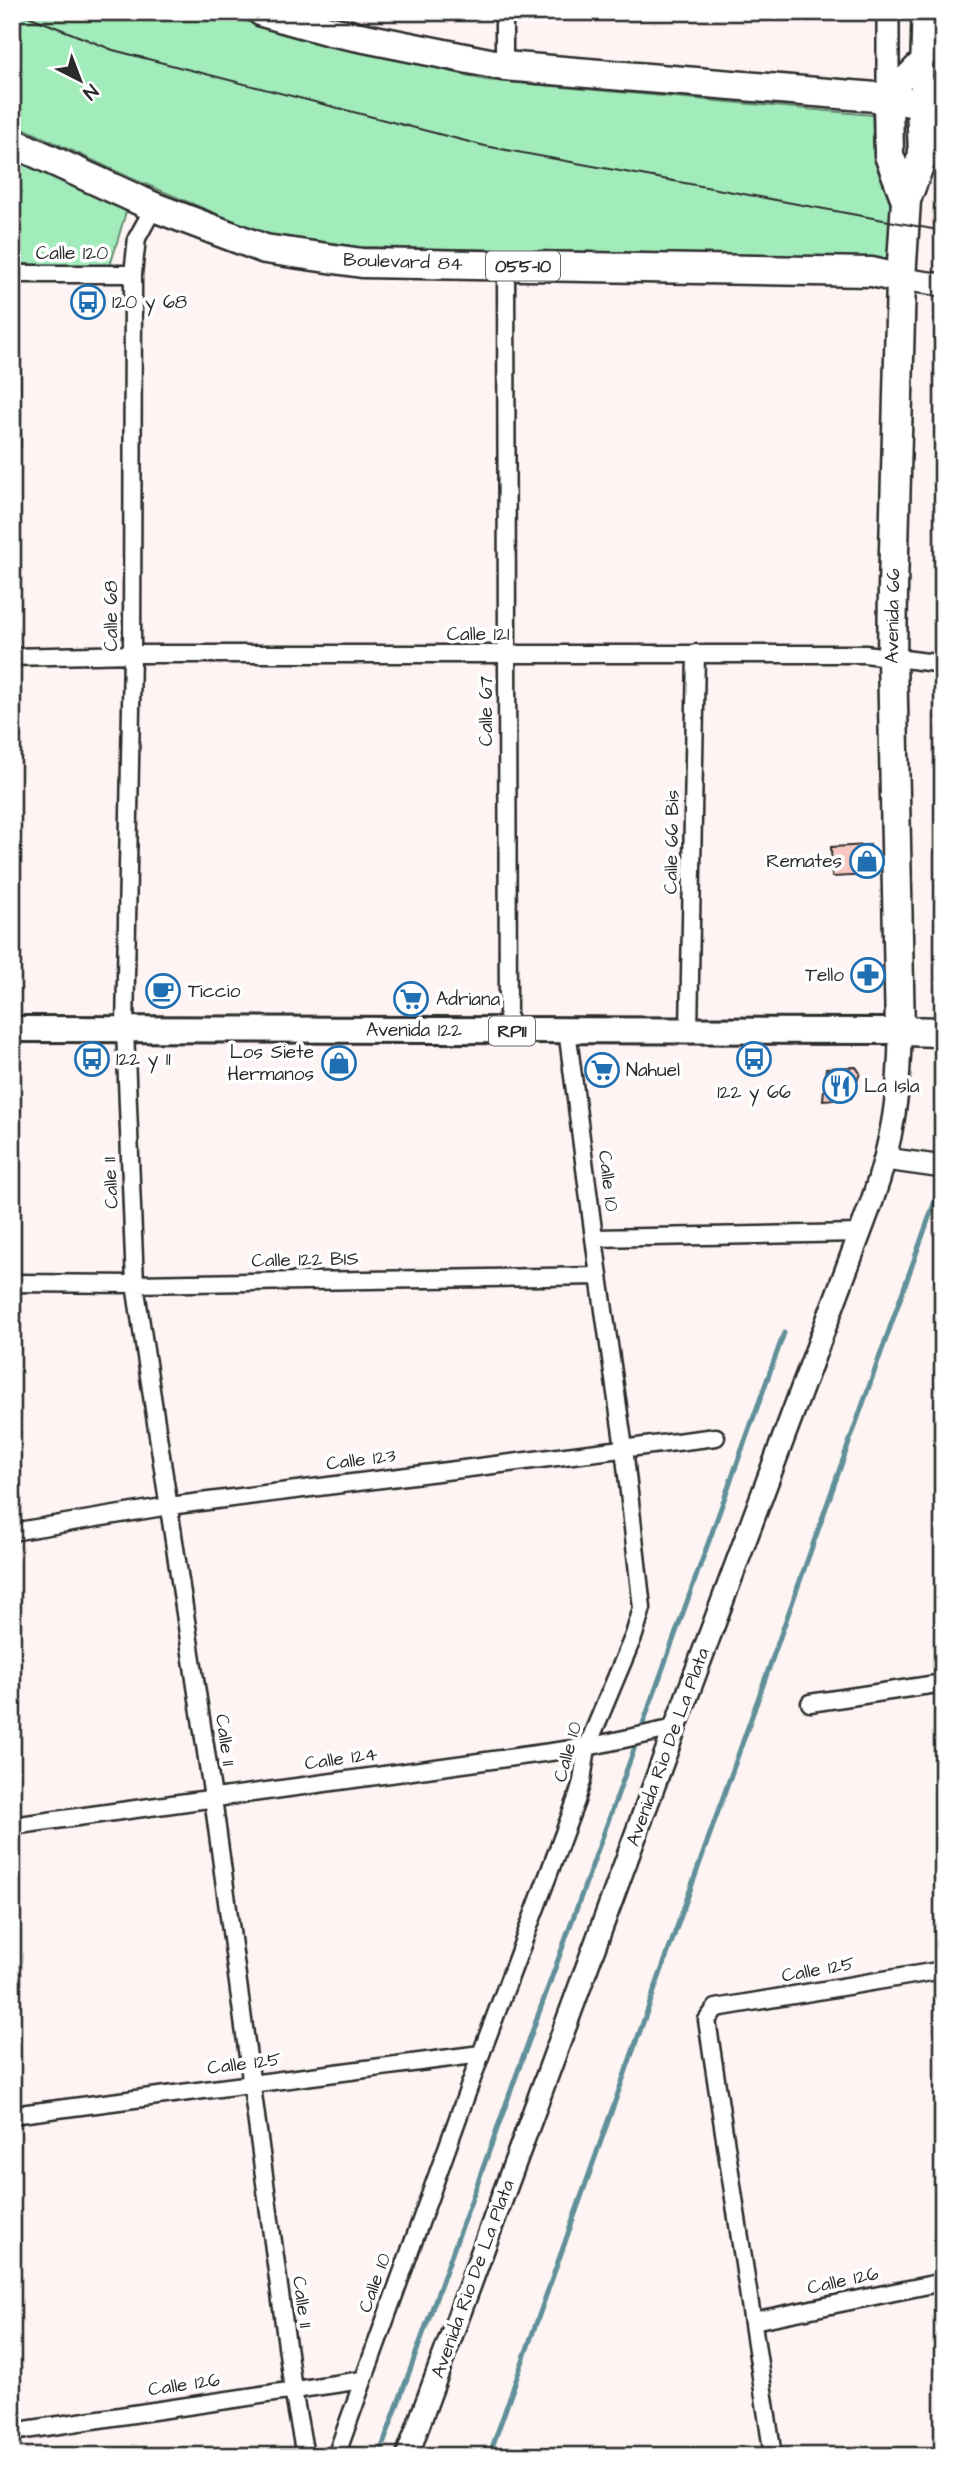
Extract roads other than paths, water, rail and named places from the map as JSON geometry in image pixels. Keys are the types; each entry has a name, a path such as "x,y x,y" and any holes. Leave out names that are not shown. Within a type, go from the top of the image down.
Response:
{"highway":[{"path":"261,12 330,31 504,66 932,102"},
{"name":"Avenida 66","path":"888,98 889,155 906,200"},
{"name":"Avenida 66","path":"900,1031 892,657 901,279 906,200 923,155 932,102"},
{"name":"Boulevard 84","path":"12,142 154,207 265,249 288,253 362,263 872,272 901,279"},
{"name":"Avenida 122","path":"900,1031 943,1032"}],"main road":[{"name":"Avenida 66","path":"888,12 888,98"},
{"name":"Avenida 66","path":"923,12 923,57 932,102"},
{"path":"888,98 943,38"},
{"path":"932,102 943,83"},
{"path":"901,279 943,285"},
{"name":"Avenida 122","path":"12,1029 900,1031"},
{"name":"Avenida Rìo De La Plata","path":"407,2456 675,1728 861,1233 886,1159 896,1112 900,1031"},
{"path":"886,1159 943,1167"}],"street":[{"path":"504,12 504,66"},
{"name":"Calle 68","path":"125,1030 132,654 133,274 137,238 154,207"},
{"name":"Calle 67","path":"506,266 508,1031"},
{"name":"Calle 120","path":"12,274 133,274"},
{"name":"Calle 66 Bis","path":"689,1031 696,653"},
{"name":"Calle 121","path":"12,657 132,654 865,654 943,664"},
{"name":"Calle 11","path":"125,1030 135,1284 213,1798 293,2390 305,2456"},
{"name":"Calle 10","path":"336,2456 481,2054 576,1801 587,1747 634,1635 642,1608 624,1448 567,1030"},
{"path":"594,1238 861,1233"},
{"name":"Calle 122 BIS","path":"12,1283 135,1284 599,1276"},
{"name":"Calle 123","path":"12,1532 169,1506 716,1437"},
{"path":"810,1703 943,1683"},
{"name":"Calle 124","path":"12,1826 587,1747 675,1728"},
{"name":"Calle 125","path":"753,2321 707,2020 716,2008 943,1970"},
{"name":"Calle 125","path":"12,2115 481,2054"},
{"name":"Calle 126","path":"753,2321 943,2281"},
{"path":"753,2321 773,2456"},
{"name":"Calle 126","path":"12,2431 362,2380"}],"waterway":[{"path":"489,2456 936,1198"},
{"path":"640,1732 784,1333"},
{"path":"379,2456 637,1741"}],"tram line":[{"path":"18,12 113,50 485,146 943,231"}],"place":[{"name":"120 y 68","path":"88,302"},
{"name":"Remates","path":"867,861"},
{"name":"Tello","path":"868,975"},
{"name":"Ticcio","path":"163,991"},
{"name":"Adriana","path":"411,999"},
{"name":"122 y 11","path":"92,1059"},
{"name":"122 y 66","path":"754,1059"},
{"name":"Los Siete Hermanos","path":"339,1063"},
{"name":"Nahuel","path":"602,1070"},
{"name":"La Isla","path":"840,1086"}]}
